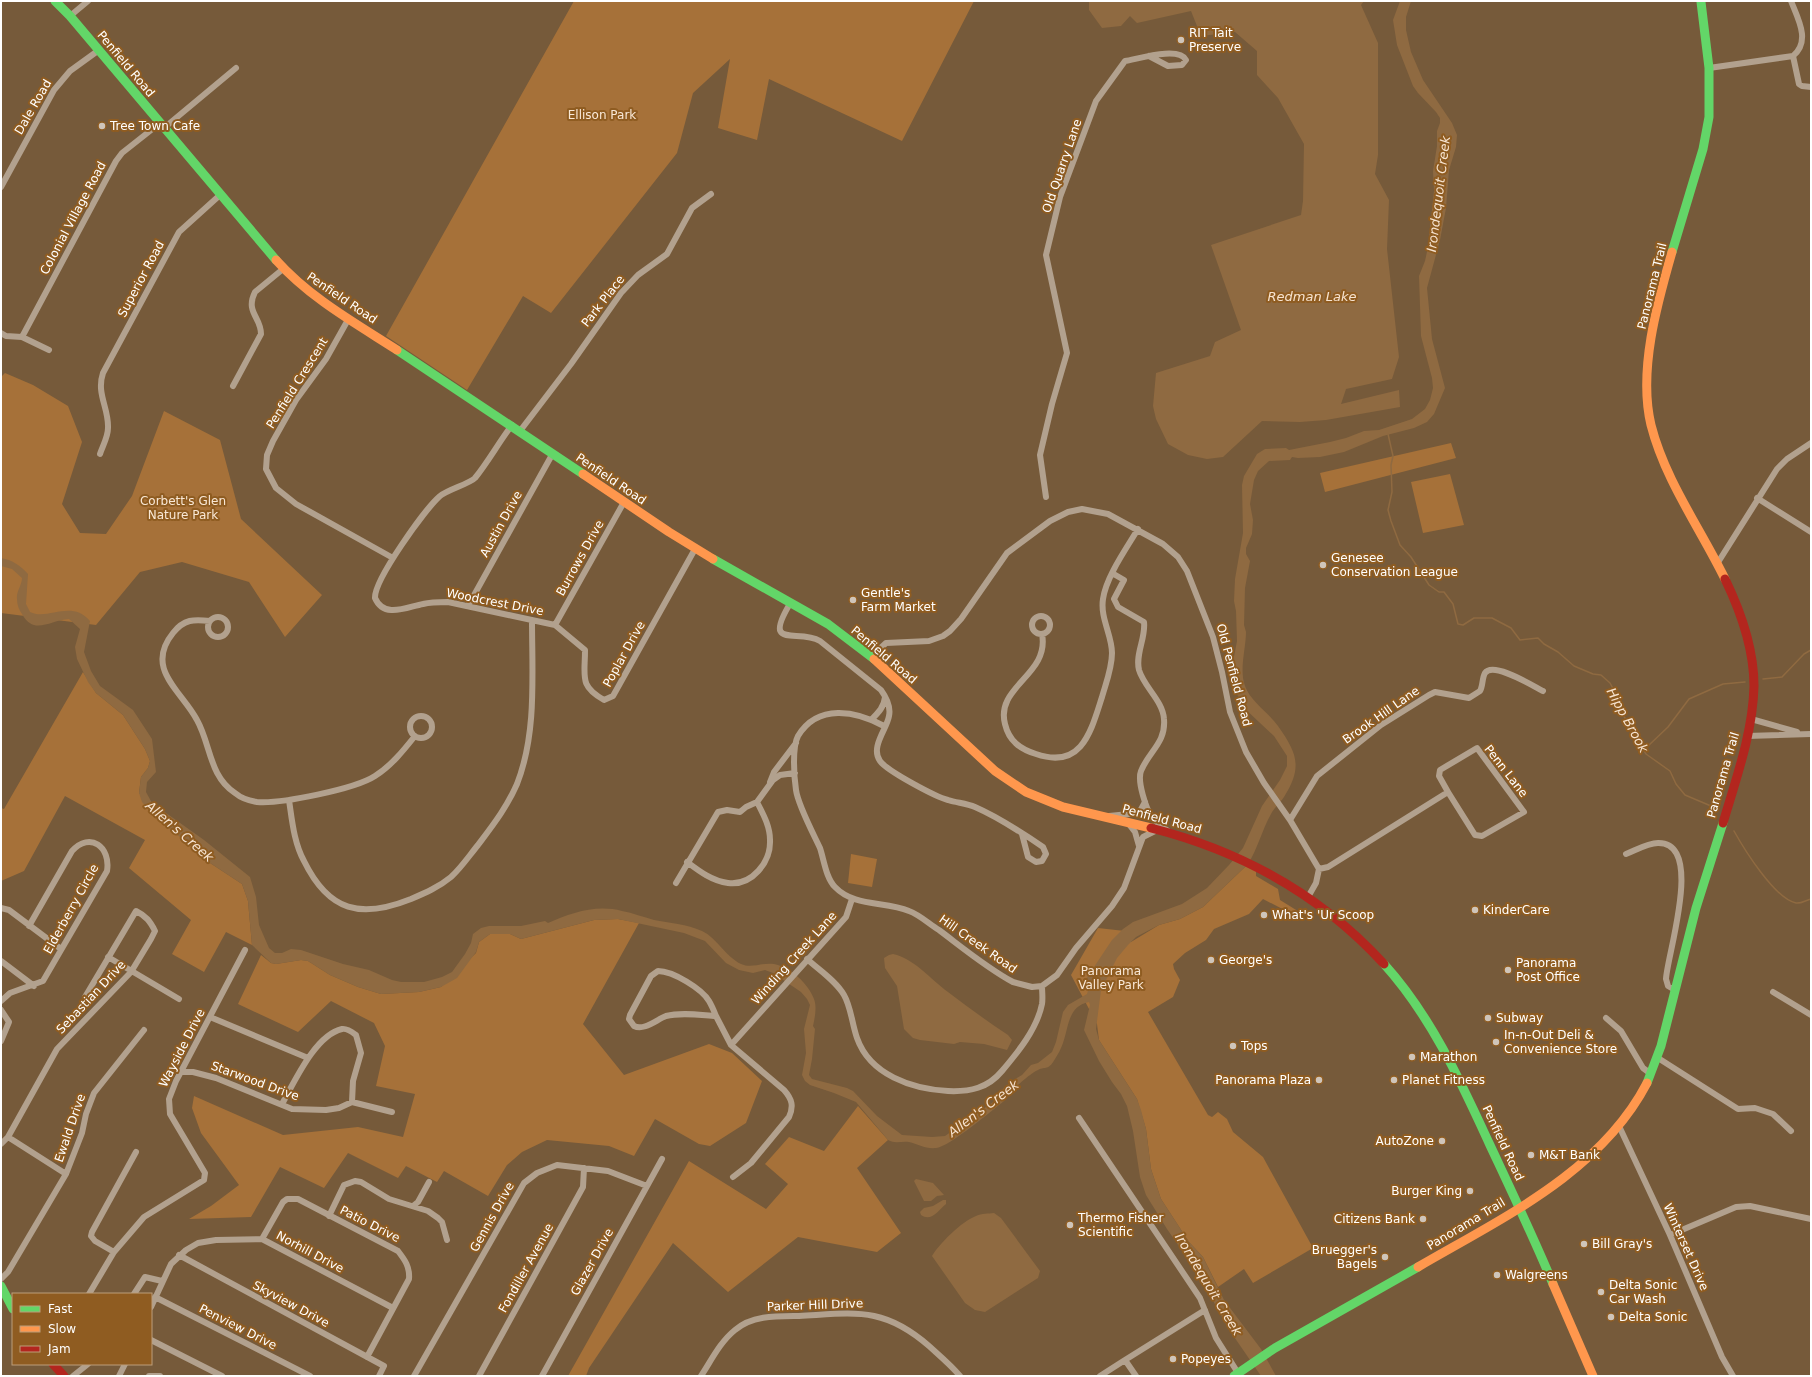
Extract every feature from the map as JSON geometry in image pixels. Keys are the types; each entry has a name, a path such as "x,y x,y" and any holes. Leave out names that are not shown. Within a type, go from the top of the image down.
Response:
{"main road":[{"name":"Penfield Road","path":"55,1 99,50 283,269 310,293 419,362 695,549 828,624 871,657 995,771 1012,784 1047,802 1073,810 1198,840 1222,850 1278,877 1308,897 1348,928 1383,964 1427,1020 1463,1087 1519,1207 1592,1376"},
{"name":"Panorama Trail","path":"1236,1374 1269,1353 1405,1275 1519,1207 1581,1165 1619,1126 1632,1110 1658,1058 1692,921 1747,736 1754,700 1754,679 1750,648 1741,617 1717,564 1680,496 1657,446 1650,420 1648,387 1653,330 1659,301 1708,130 1710,92 1709,68 1701,1"},
{"path":"1,1286 12,1307"},
{"path":"54,1365 64,1376"}],"street":[{"path":"70,16 88,1"},
{"path":"1709,68 1793,56 1801,47 1803,38 1791,1"},
{"name":"Dale Road","path":"1,187 54,90 70,71 99,50"},
{"name":"Old Quarry Lane","path":"1046,497 1040,455 1052,404 1067,353 1046,255 1060,196 1096,101 1125,61 1150,56 1172,53 1183,56 1186,60 1182,65 1173,66 1150,56"},
{"path":"1793,56 1799,84 1802,86 1811,87"},
{"name":"Colonial Village Road","path":"22,337 116,161 122,153 162,125 236,68"},
{"name":"Park Place","path":"520,431 571,364 621,294 638,275 667,254 692,208 711,194"},
{"name":"Superior Road","path":"100,454 107,437 108,427 100,387 100,380 107,364 177,236 220,195"},
{"path":"233,386 261,334 261,328 252,310 255,292 283,269"},
{"name":"Penfield Crescent","path":"349,318 326,359 296,400 273,441 267,456 266,470 276,488 296,504 394,558"},
{"path":"1,333 6,336 22,337 49,350"},
{"name":"Woodcrest Drive","path":"512,425 474,479 450,490 435,501 394,558 376,590 377,602 383,608 394,610 437,602 468,606 555,625"},
{"path":"1717,564 1757,498 1782,464 1811,443"},
{"name":"Austin Drive","path":"468,606 553,453"},
{"path":"1757,498 1811,532"},
{"name":"Burrows Drive","path":"555,625 624,502"},
{"name":"Old Penfield Road","path":"871,657 886,643 929,641 943,636 950,631 961,619 1008,553 1032,534 1063,514 1082,509 1097,511 1138,529 1168,548 1178,557 1187,571 1213,637 1232,717 1246,752 1264,783 1290,820 1319,869"},
{"path":"1042,634 1043,650 1040,658 1008,700 1004,717 1008,734 1021,748 1045,757 1062,757 1071,754 1082,746 1089,735 1111,664 1112,652 1102,601 1112,573 1138,529"},
{"name":"Poplar Drive","path":"555,625 585,650 585,682 591,693 604,700 613,696 695,549"},
{"path":"1112,573 1124,580 1114,599 1118,607 1144,622 1145,629 1141,645 1139,669 1164,717 1164,732 1141,771 1140,781 1145,802 1151,816 1170,833"},
{"path":"791,602 780,624 783,635 788,637 811,636 820,640 881,690 885,697 890,715 884,726 877,748 877,755 880,761 940,798 973,806 1002,821 1043,847 1046,854 1042,861 1036,862 1028,857 1022,834"},
{"path":"210,621 196,619 186,622 173,633 168,640 163,655 165,674 197,719 206,739 216,772 221,781 236,794 256,802 289,800 354,785 374,776 397,759 415,736"},
{"path":"289,800 298,848 304,861 321,887 331,897 350,908 369,910 389,906 430,891 450,878 460,868 494,825 507,806 517,783 526,752 531,721 532,620"},
{"name":"Brook Hill Lane","path":"1290,820 1317,776 1382,725 1429,695 1435,692 1469,698 1480,691 1485,673 1488,670 1496,670 1518,677 1543,691"},
{"path":"871,720 880,711 884,704 885,697"},
{"path":"852,899 834,887 829,878 823,857 796,790 794,752 798,737 809,724 829,714 841,712 855,714 884,726"},
{"path":"1751,719 1802,733 1811,734"},
{"path":"1747,736 1802,733"},
{"path":"676,883 687,862 718,812 727,810 740,812 756,802 769,784 774,772 796,742"},
{"name":"Penn Lane","path":"1477,748 1524,812 1482,836 1475,835 1448,792 1439,776 1440,770 1477,748"},
{"path":"769,784 780,775 795,773"},
{"path":"1308,897 1316,883 1319,869 1329,866 1448,792"},
{"path":"687,862 709,877 727,883 746,880 758,871 768,855 770,840 766,821 756,802"},
{"path":"1106,817 1139,813 1145,802"},
{"path":"1126,822 1135,832 1138,846"},
{"path":"807,959 840,988 844,995 858,1042 879,1069 900,1081 936,1091 968,1091 981,1088 1000,1075 1019,1051 1034,1025 1043,1002 1042,986 1057,975 1084,939 1112,906 1124,888 1130,875 1138,846 1143,837 1158,830"},
{"name":"Elderberry Circle","path":"1,1001 10,993 34,986 43,981 107,871 107,857 104,850 99,845 88,841 82,842 72,851 30,926"},
{"path":"1626,854 1658,843 1666,844 1673,848 1680,857 1680,909 1666,979 1668,986 1675,990"},
{"name":"Winding Creek Lane","path":"731,1045 846,917 852,899"},
{"name":"Hill Creek Road","path":"852,899 910,911 1013,982 1032,987 1042,986"},
{"path":"1,908 8,910 61,949"},
{"name":"Sebastian Drive","path":"1,1144 8,1137 57,1049 131,972 152,939 155,931 144,915 136,911 85,997"},
{"name":"Wayside Drive","path":"90,1293 114,1252 144,1217 204,1180 205,1173 170,1114 169,1099 181,1072 245,950"},
{"path":"108,957 131,972 179,999"},
{"path":"1,961 34,986"},
{"path":"716,1016 677,1014 668,1016 639,1028 632,1024 629,1019 651,976 656,972 661,971 677,976 700,991 709,1001 731,1045 784,1090 792,1104 792,1110 789,1117 751,1163 733,1177"},
{"path":"1773,992 1811,1015"},
{"path":"1,1010 9,1022 1,1041"},
{"path":"210,1017 308,1058"},
{"path":"1606,1018 1621,1031 1643,1068 1651,1074"},
{"path":"282,1104 308,1058 325,1039 342,1029 349,1030 356,1035 361,1053 353,1081 352,1102 392,1112"},
{"name":"Ewald Drive","path":"1,1279 8,1272 66,1174 82,1133 89,1104 94,1093 144,1030"},
{"path":"1658,1058 1738,1109 1755,1108 1772,1114 1791,1131"},
{"name":"Starwood Drive","path":"181,1072 193,1072 216,1078 292,1109 326,1110 339,1108 352,1102"},
{"path":"1079,1118 1196,1292 1216,1338 1236,1374"},
{"name":"Winterset Drive","path":"1619,1126 1670,1235 1722,1357 1733,1376"},
{"path":"8,1137 66,1174"},
{"path":"114,1252 95,1241 91,1236 136,1152"},
{"name":"Glazer Drive","path":"542,1376 662,1159"},
{"name":"Gennis Drive","path":"414,1376 524,1183 537,1173 557,1165 608,1171 647,1186"},
{"name":"Fondiller Avenue","path":"479,1376 583,1187 584,1168"},
{"path":"328,1216 344,1185 355,1181 361,1182 389,1199 428,1211 438,1218 447,1240"},
{"path":"413,1206 418,1202 429,1182"},
{"name":"Patio Drive","path":"262,1239 283,1202 287,1199 298,1199 328,1216 398,1251 404,1258 410,1272 409,1279 367,1357"},
{"path":"1670,1235 1736,1207 1750,1206 1811,1219"},
{"name":"Norhill Drive","path":"152,1304 171,1264 179,1256 198,1243 216,1240 262,1239 393,1308"},
{"name":"Skyview Drive","path":"179,1256 384,1366 379,1376"},
{"path":"135,1293 145,1277 162,1281"},
{"name":"Penview Drive","path":"155,1297 310,1376"},
{"path":"1100,1376 1204,1310"},
{"name":"Parker Hill Drive","path":"701,1376 724,1340 735,1329 748,1322 765,1317 854,1313 886,1319 907,1328 947,1362 960,1376"},
{"path":"152,1341 222,1376"},
{"path":"1125,1360 1136,1376"},
{"path":"73,1376 87,1365"},
{"path":"119,1376 124,1365"},
{"path":"149,1376 160,1376"}],"green space":[{"name":"Ellison Park","path":"574,1 974,1 902,141 769,79 757,140 718,128 730,59 693,93 677,153 551,313 523,296 467,390 386,336"},
{"name":"Corbett's Glen Nature Park","path":"5,373 33,385 68,406 82,442 62,504 80,533 106,534 132,496 164,411 220,440 241,519 322,595 285,637 249,582 182,562 140,572 96,625 1,613 1,377"},
{"path":"1451,443 1456,458 1325,492 1320,473"},
{"path":"1450,474 1464,525 1423,533 1411,482"},
{"path":"83,672 96,693 123,715 145,749 150,761 148,768 141,777 139,793 204,859 242,884 248,901 252,945 226,932 204,972 172,954 191,920 129,868 145,840 65,796 24,871 1,881 1,808 4,809"},
{"path":"851,854 877,859 872,887 848,883"},
{"name":"Panorama Valley Park","path":"1246,866 1256,871 1256,876 1278,889 1280,900 1301,913 1294,915 1263,899 1249,914 1214,929 1206,940 1185,953 1173,964 1180,980 1173,997 1148,1012 1208,1115 1212,1117 1218,1112 1227,1119 1233,1132 1263,1157 1313,1248 1253,1283 1244,1269 1218,1287 1203,1257 1189,1242 1161,1199 1151,1169 1146,1129 1137,1099 1099,1040 1097,1024 1071,975 1098,928 1125,931 1131,942 1159,925 1180,919 1203,907"},
{"path":"618,919 639,923 583,1024 624,1075 709,1044 732,1053 762,1081 746,1123 710,1146 699,1144 655,1119 634,1156 609,1146 547,1140 522,1152 507,1165 488,1196 444,1171 437,1182 406,1166 398,1178 348,1153 324,1188 280,1167 251,1217 189,1219 211,1206 239,1185 201,1133 192,1108 194,1096 283,1135 358,1127 403,1137 415,1094 376,1086 385,1046 374,1023 331,1001 298,1032 238,1004 261,955 271,963 276,964 301,960 308,961 330,975 358,987 381,994 419,992 441,987 476,953 479,942 490,934 510,934 521,939 594,920"},
{"path":"858,1106 888,1140 857,1168 901,1233 877,1252 798,1237 728,1292 673,1243 589,1368 586,1376 568,1376 689,1161 766,1209 788,1184 765,1164 789,1137 824,1151"}],"water":[{"name":"Redman Lake","path":"1089,1 1364,1 1361,5 1378,43 1378,155 1375,174 1389,200 1387,249 1399,357 1392,379 1346,389 1341,404 1399,390 1400,407 1326,420 1300,422 1262,421 1223,457 1207,459 1188,455 1168,444 1156,419 1153,406 1156,373 1210,356 1215,342 1241,330 1211,245 1301,215 1303,201 1304,144 1278,98 1257,75 1257,51 1235,32 1201,36 1191,11 1137,23 1130,16 1121,26 1102,28 1089,10"},
{"path":"1400,1 1411,1 1406,17 1406,30 1411,52 1423,80 1452,123 1457,135 1456,147 1449,170 1446,208 1440,240 1427,288 1432,339 1445,388 1434,414 1427,422 1414,428 1383,436 1344,452 1320,457 1292,457 1290,460 1269,461 1258,471 1254,480 1250,504 1253,520 1252,534 1246,548 1246,554 1250,561 1245,588 1244,625 1246,638 1243,680 1251,697 1274,721 1290,744 1295,760 1294,777 1284,797 1271,814 1255,852 1248,864 1203,907 1180,919 1159,925 1136,937 1117,958 1101,990 1096,1029 1099,1040 1137,1099 1146,1129 1151,1169 1161,1199 1189,1242 1203,1257 1224,1300 1261,1349 1276,1376 1261,1376 1228,1328 1199,1275 1167,1229 1146,1195 1140,1177 1133,1131 1127,1106 1121,1094 1099,1061 1084,1030 1090,1005 1089,1002 1082,1004 1073,1012 1061,1047 1051,1065 1029,1075 1004,1101 950,1142 936,1148 932,1148 909,1142 896,1142 888,1140 856,1102 810,1085 805,1081 802,1075 806,1053 804,1029 810,1005 807,999 801,992 773,973 765,970 753,973 739,970 726,963 705,941 684,933 618,919 594,920 521,939 510,934 490,934 479,942 476,952 457,978 441,987 419,992 381,994 358,987 330,975 308,961 301,960 276,964 271,963 252,945 248,901 242,884 204,859 189,844 157,819 142,802 139,793 141,777 148,768 150,761 145,749 123,715 96,693 88,682 77,659 75,647 80,629 69,619 37,626 27,621 19,609 17,596 22,578 12,569 1,566 1,558 16,563 28,574 26,604 30,612 44,614 67,611 75,612 83,615 90,621 84,652 91,671 100,686 133,710 152,739 156,772 147,782 146,792 152,803 204,840 250,877 256,897 259,925 269,948 275,953 282,953 291,949 301,950 343,964 369,970 392,980 401,982 424,982 442,977 452,972 465,954 471,943 473,934 481,928 489,926 521,926 545,921 548,923 575,913 593,909 612,909 654,920 690,927 707,934 735,961 741,964 749,966 774,964 786,968 803,982 811,993 815,1005 813,1026 815,1029 809,1075 812,1079 853,1091 877,1116 902,1135 932,1137 945,1136 996,1100 1003,1089 1012,1081 1022,1075 1031,1065 1038,1063 1052,1052 1056,1042 1063,1012 1068,1005 1087,994 1089,987 1086,979 1112,940 1123,929 1133,922 1182,904 1207,888 1229,865 1243,848 1262,806 1280,780 1287,766 1287,756 1274,736 1243,707 1237,694 1234,682 1234,657 1237,641 1236,611 1234,601 1235,579 1243,533 1242,485 1244,476 1257,454 1265,449 1286,448 1289,450 1330,442 1364,431 1379,430 1412,419 1425,409 1430,400 1433,388 1432,378 1421,336 1419,276 1425,261 1428,247 1434,191 1433,171 1437,146 1437,131 1440,118 1413,86 1397,45 1393,20"},
{"path":"893,954 908,960 948,992 1008,1035 1012,1040 1007,1050 984,1044 960,1042 954,1044 913,1038 904,1029 897,986 885,968 884,958"},
{"path":"916,1179 933,1183 944,1195 937,1196 931,1201 924,1201 914,1181"},
{"path":"943,1200 946,1200 946,1204 934,1215 925,1217 921,1215 920,1212 924,1208 933,1206"},
{"path":"994,1213 1001,1218 1040,1271 1038,1278 985,1312 975,1310 965,1303 932,1256 945,1239 964,1223 978,1215"}],"waterway":[{"name":"Hipp Brook","path":"1388,434 1393,456 1391,465 1392,492 1388,510 1391,521 1400,545 1411,557 1429,585 1439,592 1444,592 1453,604 1458,624 1463,625 1474,618 1492,618 1511,628 1520,640 1538,638 1544,644 1558,652 1574,666 1593,674 1601,675 1610,683 1616,694 1620,710 1628,723 1634,726 1646,754 1670,771 1676,784 1685,795 1711,806"},
{"path":"1763,679 1782,677 1804,654 1811,650"},
{"path":"1643,749 1668,727 1689,699 1723,684 1745,682"},
{"name":"Hipp Brook","path":"1734,831 1761,872 1779,893 1796,903 1811,899"}],"traffic: fast":[{"path":"55,1 70,16 276,260"},
{"path":"1672,252 1703,149 1709,117 1709,68 1701,2"},
{"path":"397,350 583,474"},
{"path":"713,559 828,624 874,659"},
{"path":"1647,1083 1661,1046 1696,908 1723,823"},
{"path":"1384,964 1416,1005 1443,1049 1478,1119 1538,1248 1553,1284"},
{"path":"1234,1376 1275,1348 1418,1267"},
{"path":"1,1286 12,1307"}],"traffic: slow":[{"path":"1672,252 1655,315 1648,360 1648,404 1651,425 1657,445 1674,484 1725,579"},
{"path":"276,260 289,274 318,298 349,320 397,350"},
{"path":"583,474 669,532 713,559"},
{"path":"874,659 995,771 1026,792 1063,807 1151,828"},
{"path":"1418,1267 1515,1211 1576,1168 1603,1143 1627,1115 1647,1083"},
{"path":"1553,1284 1593,1376"}],"traffic: jam":[{"path":"1723,823 1751,721 1754,686 1752,658 1746,631 1725,579"},
{"path":"1151,828 1217,849 1278,879 1334,917 1360,939 1384,964"},
{"path":"54,1365 64,1376"}],"place":[{"name":"RIT Tait Preserve","path":"1181,40"},
{"name":"Tree Town Cafe","path":"102,126"},
{"name":"Genesee Conservation League","path":"1323,565"},
{"name":"Gentle's Farm Market","path":"853,600"},
{"name":"KinderCare","path":"1475,910"},
{"name":"What's 'Ur Scoop","path":"1264,915"},
{"name":"George's","path":"1211,960"},
{"name":"Panorama Post Office","path":"1508,970"},
{"name":"Subway","path":"1488,1018"},
{"name":"In-n-Out Deli & Convenience Store","path":"1496,1042"},
{"name":"Tops","path":"1233,1046"},
{"name":"Marathon","path":"1412,1057"},
{"name":"Panorama Plaza","path":"1319,1080"},
{"name":"Planet Fitness","path":"1394,1080"},
{"name":"AutoZone","path":"1442,1141"},
{"name":"M&T Bank","path":"1531,1155"},
{"name":"Burger King","path":"1470,1191"},
{"name":"Citizens Bank","path":"1423,1219"},
{"name":"Thermo Fisher Scientific","path":"1070,1225"},
{"name":"Bill Gray's","path":"1584,1244"},
{"name":"Bruegger's Bagels","path":"1385,1257"},
{"name":"Walgreens","path":"1497,1275"},
{"name":"Delta Sonic Car Wash","path":"1601,1292"},
{"name":"Delta Sonic","path":"1611,1317"},
{"name":"Popeyes","path":"1173,1359"}],"water label":[{"name":"Irondequoit Creek","path":"1438,194"},
{"name":"Allen's Creek","path":"180,831"},
{"name":"Allen's Creek","path":"983,1108"},
{"name":"Irondequoit Creek","path":"1209,1284"}]}
